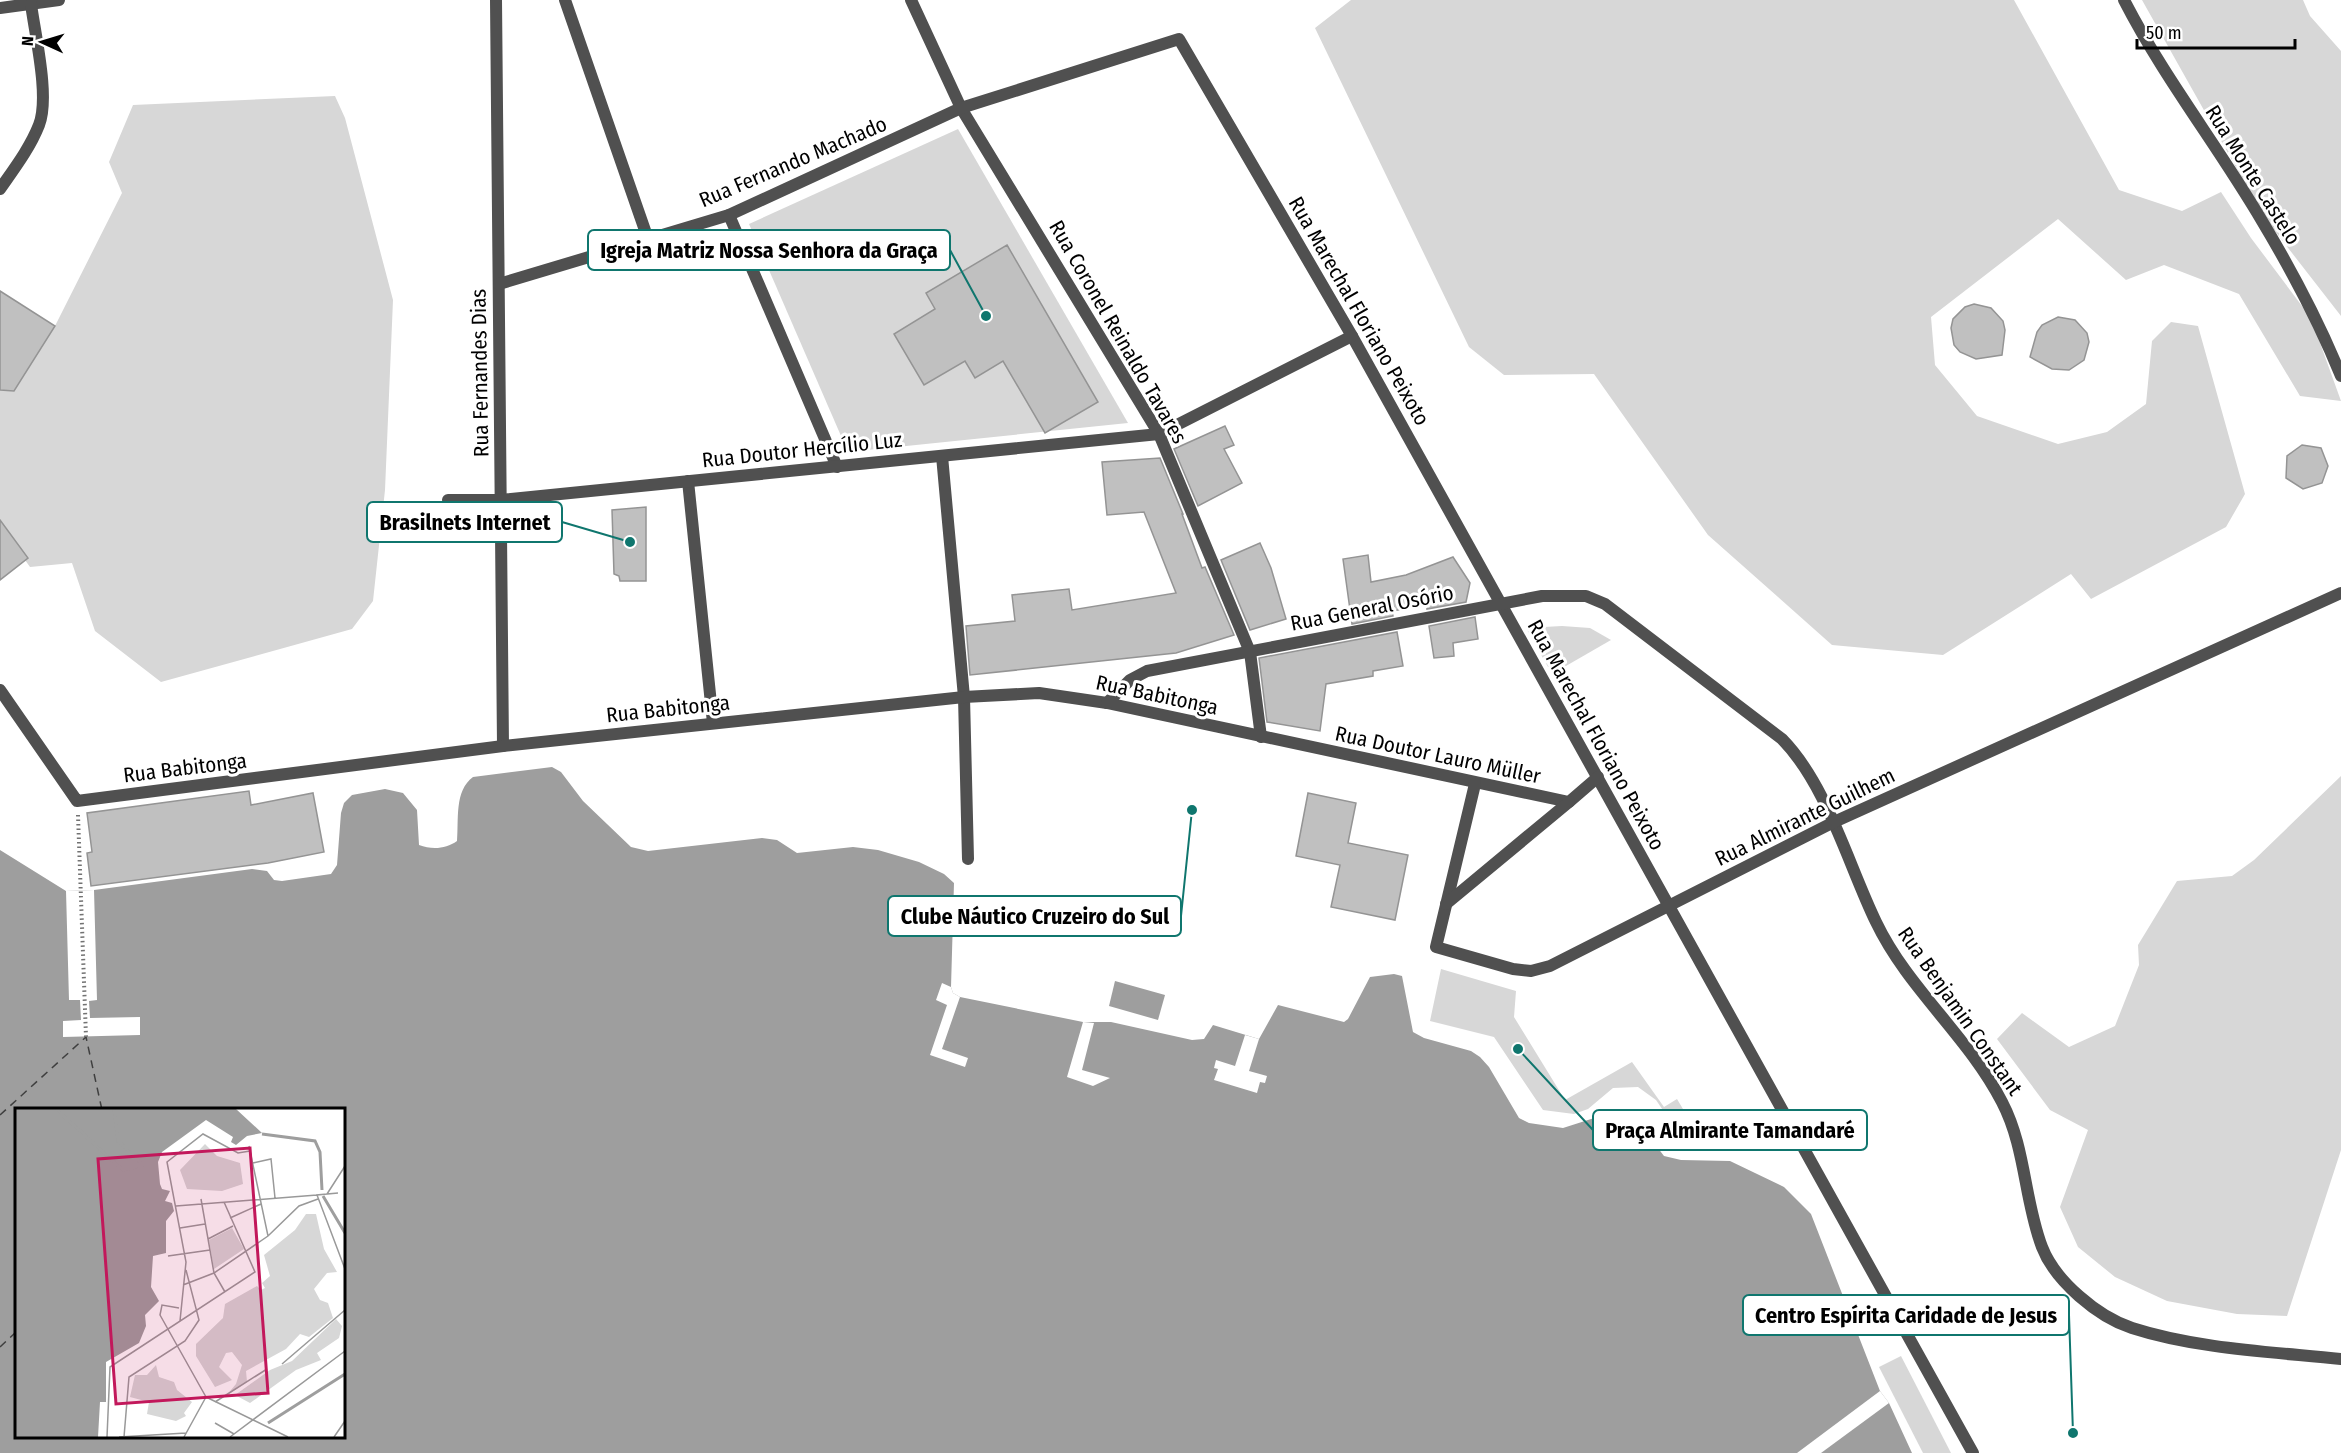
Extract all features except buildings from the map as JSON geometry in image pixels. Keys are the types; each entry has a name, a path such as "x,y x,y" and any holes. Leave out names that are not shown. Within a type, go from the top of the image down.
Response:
{"street":[{"path":"0,8 59,0"},
{"name":"Rua Fernandes Dias","path":"496,0 503,746"},
{"path":"566,0 648,239"},
{"name":"Rua Coronel Reinaldo Tavares","path":"911,0 961,108 1159,434 1250,652 1262,737"},
{"name":"Rua Monte Castelo","path":"2124,0 2145,41 2262,220 2322,329 2341,376"},
{"path":"0,189 30,145 40,123 44,98 31,4"},
{"name":"Rua Fernando Machado","path":"499,284 729,215 961,108 1179,39"},
{"name":"Rua Marechal Floriano Peixoto","path":"1179,39 1352,336 1973,1453"},
{"path":"729,215 837,467"},
{"path":"1159,434 1352,336"},
{"name":"Rua Doutor Hercílio Luz","path":"448,500 501,500 1159,434"},
{"path":"942,456 964,697 968,859"},
{"path":"688,481 713,723"},
{"name":"Rua Almirante Guilhem","path":"1475,784 1436,947 1513,969 1531,971 1550,966 1834,822 2341,593"},
{"name":"Rua Benjamin Constant","path":"1501,603 1563,595 1586,596 1605,603 1782,740 1794,752 1834,822 1869,908 1899,964 1977,1063 2001,1100 2014,1129 2043,1249 2062,1279 2095,1309 2131,1328 2212,1346 2341,1359"},
{"name":"Rua General Osório","path":"1107,703 1130,680 1147,671 1501,603"},
{"path":"0,690 77,801"},
{"name":"Rua Babitonga","path":"77,801 503,746 964,697 1039,693 1107,703 1262,737"},
{"name":"Rua Doutor Lauro Müller","path":"1262,737 1475,784 1569,802"},
{"path":"1446,904 1598,777"}],"path":[{"path":"77,801 86,1037"}],"shaded area":[{"path":"1351,0 2014,0 2119,190 2182,211 2221,192 2251,238 2311,318 2341,401 2300,396 2239,294 2164,265 2126,280 2058,219 1931,317 1935,365 1977,416 2058,444 2107,432 2146,404 2152,341 2171,322 2198,326 2245,494 2226,527 2091,599 2071,574 1943,655 1832,645 1708,535 1594,374 1504,375 1469,347 1315,28"},
{"path":"2142,0 2303,0 2310,16 2341,51 2341,316 2264,217"},
{"path":"335,96 345,118 393,300 385,490 373,601 352,629 161,682 95,631 72,563 30,567 0,525 0,390 14,391 55,326 122,193 109,162 133,105"},
{"path":"958,129 1128,423 848,452 749,224"},
{"path":"1562,626 1590,628 1611,640 1552,674 1526,628"},
{"path":"552,767 561,772 583,801 631,847 648,851 762,838 777,840 797,853 853,847 878,850 919,862 944,874 954,883 951,987 953,993 960,997 1083,1022 1111,1022 1192,1040 1204,1039 1213,1025 1259,1039 1278,1005 1344,1022 1348,1019 1370,977 1394,974 1402,976 1413,1032 1424,1038 1471,1051 1480,1057 1489,1067 1519,1118 1529,1123 1563,1128 1613,1112 1622,1112 1634,1117 1664,1156 1681,1160 1730,1161 1784,1187 1811,1214 1880,1391 1889,1403 1912,1453 0,1453 0,850 66,891 94,890 252,869 267,871 274,880 282,881 331,874 337,865 341,813 344,803 352,795 385,789 403,793 417,810 419,845 439,848 457,841 460,798 467,783 473,777"},
{"path":"2341,776 2341,1150 2287,1316 2237,1314 2167,1301 2115,1277 2078,1247 2060,1207 2088,1130 2050,1110 1997,1039 2022,1013 2069,1047 2115,1026 2139,965 2138,945 2177,881 2232,876 2254,860"},
{"path":"1441,969 1516,991 1514,1017 1565,1100 1632,1062 1664,1107 1677,1099 1704,1144 1697,1149 1688,1147 1656,1100 1638,1087 1613,1088 1588,1109 1574,1114 1543,1110 1494,1037 1430,1021"},
{"path":"1115,981 1165,995 1158,1020 1109,1006"},
{"path":"1901,1356 1951,1453 1923,1453 1879,1367"}],"pier":[{"path":"94,890 97,1000 89,1001 90,1018 140,1017 140,1035 63,1037 63,1021 81,1020 80,1000 69,1000 66,891"},
{"path":"942,983 951,987 953,993 960,997 942,1049 968,1058 965,1067 930,1055 947,1005 936,1000"},
{"path":"1083,1022 1094,1023 1082,1070 1110,1078 1093,1086 1067,1077"},
{"path":"1245,1035 1259,1039 1249,1071 1267,1076 1265,1083 1260,1082 1257,1093 1214,1080 1218,1069 1214,1068 1216,1060 1235,1066"},
{"path":"1880,1391 1889,1403 1821,1453 1797,1453"}],"ferry route":[{"path":"0,1115 86,1037 102,1108"},
{"path":"0,1347 15,1333"}],"place":[{"name":"Igreja Matriz Nossa Senhora da Graça","path":"986,316"},
{"name":"Brasilnets Internet","path":"630,542"},
{"name":"Clube Náutico Cruzeiro do Sul","path":"1192,810"},
{"name":"Praça Almirante Tamandaré","path":"1518,1049"},
{"name":"Centro Espírita Caridade de Jesus","path":"2073,1433"}]}
